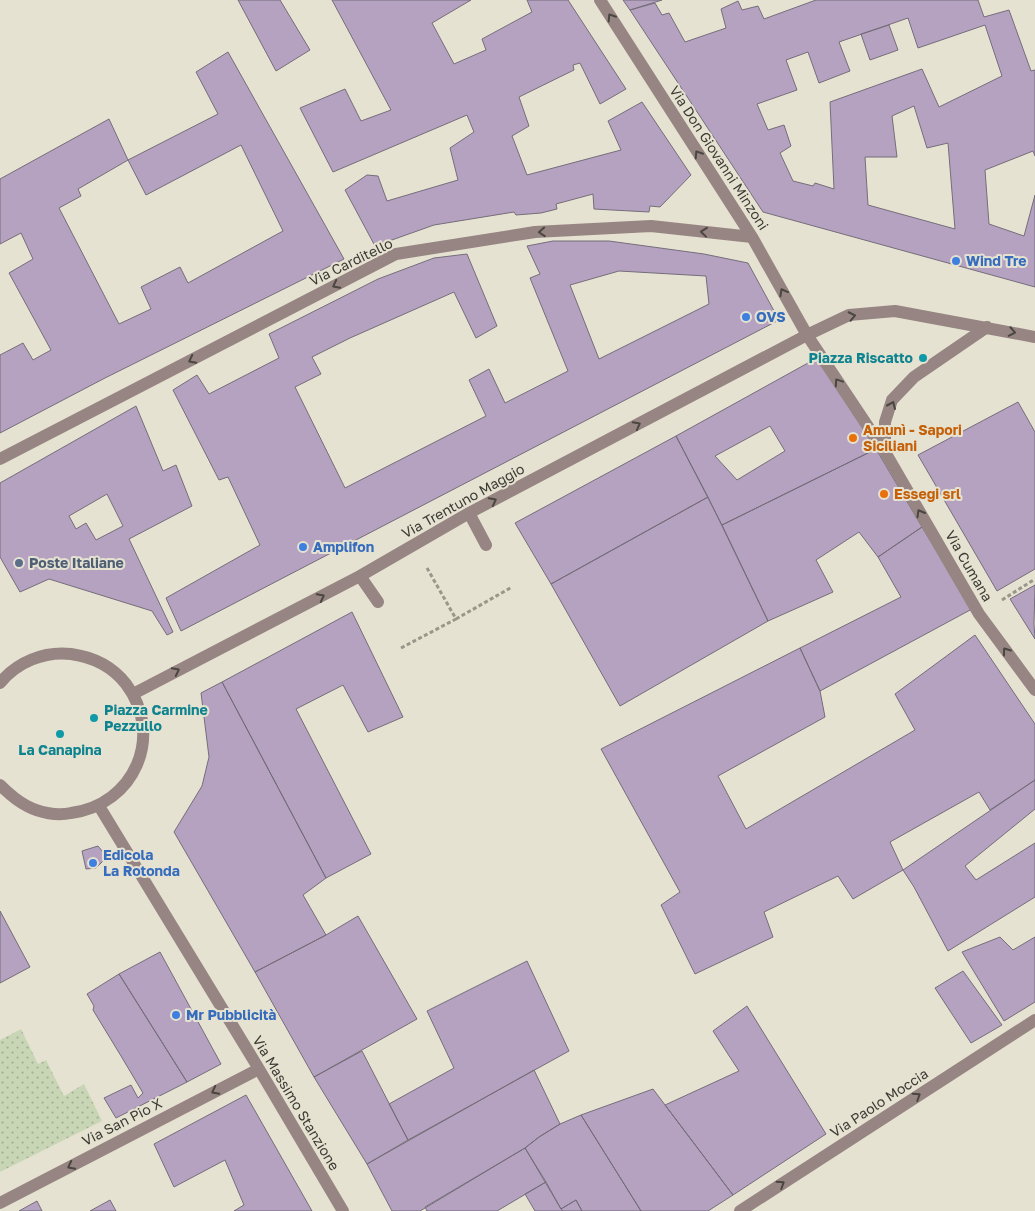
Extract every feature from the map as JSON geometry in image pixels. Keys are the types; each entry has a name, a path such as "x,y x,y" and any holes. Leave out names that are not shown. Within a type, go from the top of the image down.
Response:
{"street":[{"name":"Via Don Giovanni Minzoni","path":"600,0 752,238 807,335"},
{"name":"Via Carditello","path":"0,459 396,254 535,232 651,226 752,238"},
{"path":"885,452 807,335 849,315 895,310 1035,337"},
{"path":"885,452 885,422 892,400 914,376 988,328"},
{"name":"Via Trentuno Maggio","path":"133,694 360,576 469,513 807,335"},
{"name":"Via Cumana","path":"885,452 980,614 1035,690"},
{"path":"469,513 486,545"},
{"path":"360,576 378,602"},
{"path":"0,683 17,667 32,659 48,654 65,653 81,655 111,669 123,681 133,694 143,725 140,757 134,772 113,797 99,806 82,812 46,813 28,807 12,797 0,786"},
{"name":"Via Massimo Stanzione","path":"99,806 343,1211"},
{"name":"Via Paolo Moccia","path":"740,1211 1035,1020"},
{"name":"Via San Pio X","path":"0,1203 259,1069"}],"path":[{"path":"413,546 456,619"},
{"path":"980,614 1035,580"},
{"path":"401,648 512,587"}],"green space":[{"path":"21,1029 38,1064 46,1060 64,1096 84,1084 102,1121 0,1172 0,1040"}],"building":[{"path":"238,0 280,0 310,50 276,71"},
{"path":"332,0 471,0 432,23 454,64 486,50 482,39 532,12 527,0 568,0 626,89 600,104 580,63 573,65 574,70 519,97 529,126 512,136 527,175 621,150 608,121 642,102 691,175 660,207 650,206 649,212 594,209 593,194 556,204 557,209 541,213 516,215 514,212 434,225 375,246 345,190 367,175 378,176 387,201 458,180 450,148 474,132 467,115 333,172 300,108 345,89 361,121 391,110"},
{"path":"623,0 662,0 630,10"},
{"path":"816,0 978,0 984,17 1009,10 1031,71 1035,70 1035,156 1033,151 985,170 989,224 1024,236 1035,195 1035,287 763,212 630,10 655,3 662,15 669,13 685,42 726,28 721,9 738,1 742,10 758,6 764,19","holes":["908,18 918,48 985,25 1002,76 939,107 922,69 830,102 834,189 815,183 813,186 793,181 780,153 791,146 784,125 768,130 757,104 797,90 786,60 808,52 819,83 850,71 839,42","914,106 927,148 948,143 955,229 868,205 865,157 897,157 892,116"]},
{"path":"889,25 898,50 870,60 861,34"},
{"path":"228,52 344,259 105,378 0,433 0,355 23,343 33,360 51,350 9,273 33,259 21,233 0,244 0,179 109,119 128,160 218,114 196,72","holes":["241,145 283,231 188,283 180,267 141,287 151,309 119,324 59,208 81,196 78,189 128,160 146,195"]},
{"path":"553,241 609,241 704,254 748,263 779,320 181,631 166,598 260,545 228,477 219,480 173,390 197,375 209,394 279,358 269,334 378,279 434,258 467,254 497,326 476,338 454,292 312,357 321,374 295,387 345,488 486,416 469,380 489,369 505,403 568,371 530,278 540,274 527,246","holes":["619,271 706,276 709,304 599,359 570,285"]},
{"path":"817,358 876,449 722,525 676,436","holes":["770,426 785,451 737,480 715,456"]},
{"path":"1018,402 1035,432 1035,569 997,591 918,455"},
{"path":"136,406 163,471 176,465 192,506 129,539 173,632 167,635 152,611 49,579 20,592 0,557 0,483","holes":["107,494 123,526 96,540 86,523 76,529 69,516"]},
{"path":"676,436 708,497 551,584 515,523"},
{"path":"876,449 922,527 878,557 859,532 816,560 833,592 768,621 722,525"},
{"path":"708,497 768,621 620,706 551,584"},
{"path":"922,527 972,609 820,691 800,648 901,597 878,557"},
{"path":"1035,585 1034,624 1035,639 1010,599"},
{"path":"352,612 403,717 368,732 343,685 296,709 371,854 326,878 222,682"},
{"path":"975,635 1035,724 1035,780 990,810 979,792 890,842 903,870 853,899 838,876 764,912 773,937 695,974 661,905 680,892 601,749 800,648 820,691 825,717 718,776 746,829 915,730 895,694"},
{"path":"222,682 326,878 303,895 326,935 255,972 174,832 202,786 209,757 201,693"},
{"path":"1035,780 1035,809 965,866 976,880 1035,843 1035,897 948,951 903,870"},
{"name":"Edicola La Rotonda","path":"98,846 107,857 96,868 86,869 82,851"},
{"path":"0,911 30,967 0,983"},
{"path":"358,916 417,1019 314,1077 255,972"},
{"path":"1000,937 1013,950 1035,937 1035,1002 1004,1021 962,952"},
{"path":"160,952 221,1064 187,1082 119,974"},
{"path":"527,961 569,1051 408,1140 389,1104 454,1068 427,1011"},
{"path":"963,971 1002,1025 971,1043 935,988"},
{"path":"119,974 187,1082 116,1118 104,1098 131,1085 138,1098 143,1093 93,1010 94,1006 87,994"},
{"path":"747,1006 826,1134 733,1195 665,1105 739,1071 713,1031"},
{"path":"362,1051 408,1140 367,1164 314,1077"},
{"path":"534,1070 560,1124 525,1148 420,1211 392,1211 367,1164"},
{"path":"653,1089 733,1195 708,1211 641,1211 581,1115"},
{"path":"246,1095 312,1211 234,1211 244,1205 225,1160 174,1187 154,1144"},
{"path":"581,1115 641,1211 582,1211 576,1200 561,1209 525,1148 560,1124"},
{"path":"525,1148 546,1182 497,1211 427,1211 425,1207"},
{"path":"546,1182 563,1211 535,1211 525,1194"},
{"path":"110,1200 116,1211 90,1211"},
{"path":"576,1200 582,1211 563,1211 561,1209"},
{"path":"37,1201 42,1211 19,1211"}],"place":[{"name":"Wind Tre","path":"956,261"},
{"name":"OVS","path":"746,317"},
{"name":"Piazza Riscatto","path":"923,358"},
{"name":"Amunì - Sapori Siciliani","path":"853,438"},
{"name":"Essegi srl","path":"884,494"},
{"name":"Amplifon","path":"303,547"},
{"name":"Poste Italiane","path":"19,563"},
{"name":"Piazza Carmine Pezzullo","path":"94,718"},
{"name":"La Canapina","path":"60,734"},
{"name":"Edicola La Rotonda","path":"93,863"},
{"name":"Mr Pubblicità","path":"176,1015"}]}
